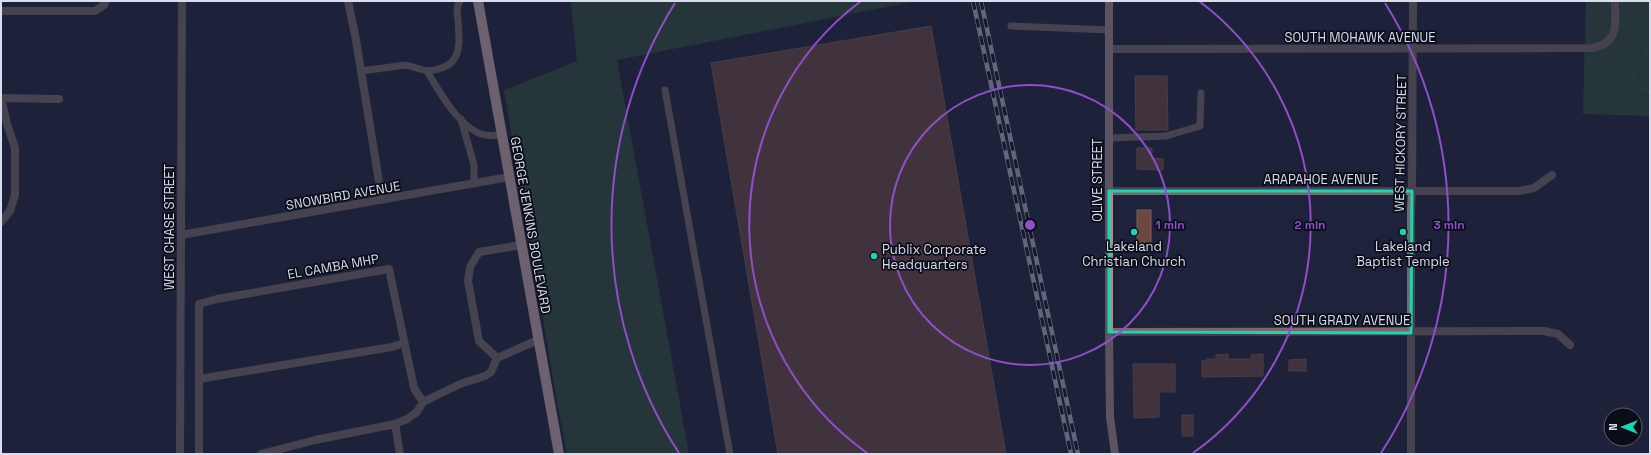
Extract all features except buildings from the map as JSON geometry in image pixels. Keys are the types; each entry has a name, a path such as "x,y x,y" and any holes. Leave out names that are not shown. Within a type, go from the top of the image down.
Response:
{"main road":[{"name":"GEORGE JENKINS BOULEVARD","path":"478,1 508,178 559,454"},
{"name":"OLIVE STREET","path":"1109,1 1109,332 1110,417 1114,454"}],"street":[{"path":"1,11 95,11 101,8 106,1"},
{"name":"WEST CHASE STREET","path":"180,454 182,1"},
{"path":"348,1 382,200"},
{"name":"WEST HICKORY STREET","path":"1411,454 1413,1"},
{"name":"SOUTH MOHAWK AVENUE","path":"1109,49 1593,48 1602,46 1609,41 1615,31 1615,1"},
{"path":"1,222 10,211 15,195 15,148 7,124 1,98 59,99"},
{"name":"ARAPAHOE AVENUE","path":"1109,191 1519,191 1534,188 1552,175"},
{"name":"SNOWBIRD AVENUE","path":"181,235 508,178"},
{"path":"497,358 479,341 468,273 473,260 480,252 521,245"},
{"name":"EL CAMBA MHP","path":"199,379 199,304 217,299 389,269 404,343"},
{"name":"SOUTH GRADY AVENUE","path":"1109,332 1411,333 1544,331 1558,334 1570,345"},
{"path":"261,454 315,440 395,424 407,419 417,412 423,402 460,384 485,376 490,372 497,358 538,340"},
{"path":"199,454 199,379 392,347 404,343 414,388 423,402"},
{"path":"395,424 400,454"}],"lane":[{"path":"361,71 406,65 427,71 447,68 453,62 457,54 459,41 457,12 458,3 460,1"},
{"path":"1011,26 1109,30"},
{"path":"427,71 445,100 460,119 474,130 486,135 501,135"},
{"path":"665,90 730,454"},
{"path":"1109,138 1166,136 1200,126 1201,93"},
{"path":"460,119 474,165 474,184"}],"path":[{"path":"1650,44 1645,56 1638,62 1633,71 1634,81 1640,89 1650,93"}],"highlighted area":[{"path":"1109,191 1412,191 1411,333 1109,332"}],"green space":[{"path":"570,1 916,1 617,60 689,454 567,454 504,90 577,61"},
{"path":"1586,1 1650,1 1650,116 1583,114"}],"railway":[{"path":"973,1 1071,454"},
{"path":"981,1 1078,454"}],"place":[{"name":"Lakeland Christian Church","path":"1134,232"},
{"name":"Lakeland Baptist Temple","path":"1403,232"},
{"name":"Publix Corporate Headquarters","path":"874,256"}]}
